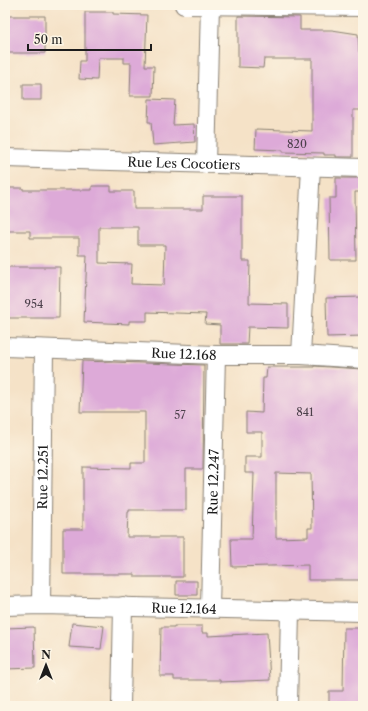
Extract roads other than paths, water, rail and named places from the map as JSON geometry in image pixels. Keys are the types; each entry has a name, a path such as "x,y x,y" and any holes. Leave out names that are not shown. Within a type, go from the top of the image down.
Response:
{"street":[{"path":"184,5 363,7"},
{"path":"206,164 210,5"},
{"name":"Rue Les Cocotiers","path":"5,158 363,168"},
{"path":"301,355 311,167"},
{"name":"Rue 12.168","path":"5,347 216,355 301,355 363,360"},
{"name":"Rue 12.251","path":"41,605 44,349"},
{"name":"Rue 12.247","path":"210,608 216,355"},
{"name":"Rue 12.164","path":"5,606 123,606 363,612"},
{"path":"121,706 123,606"},
{"path":"288,706 290,610"}]}
